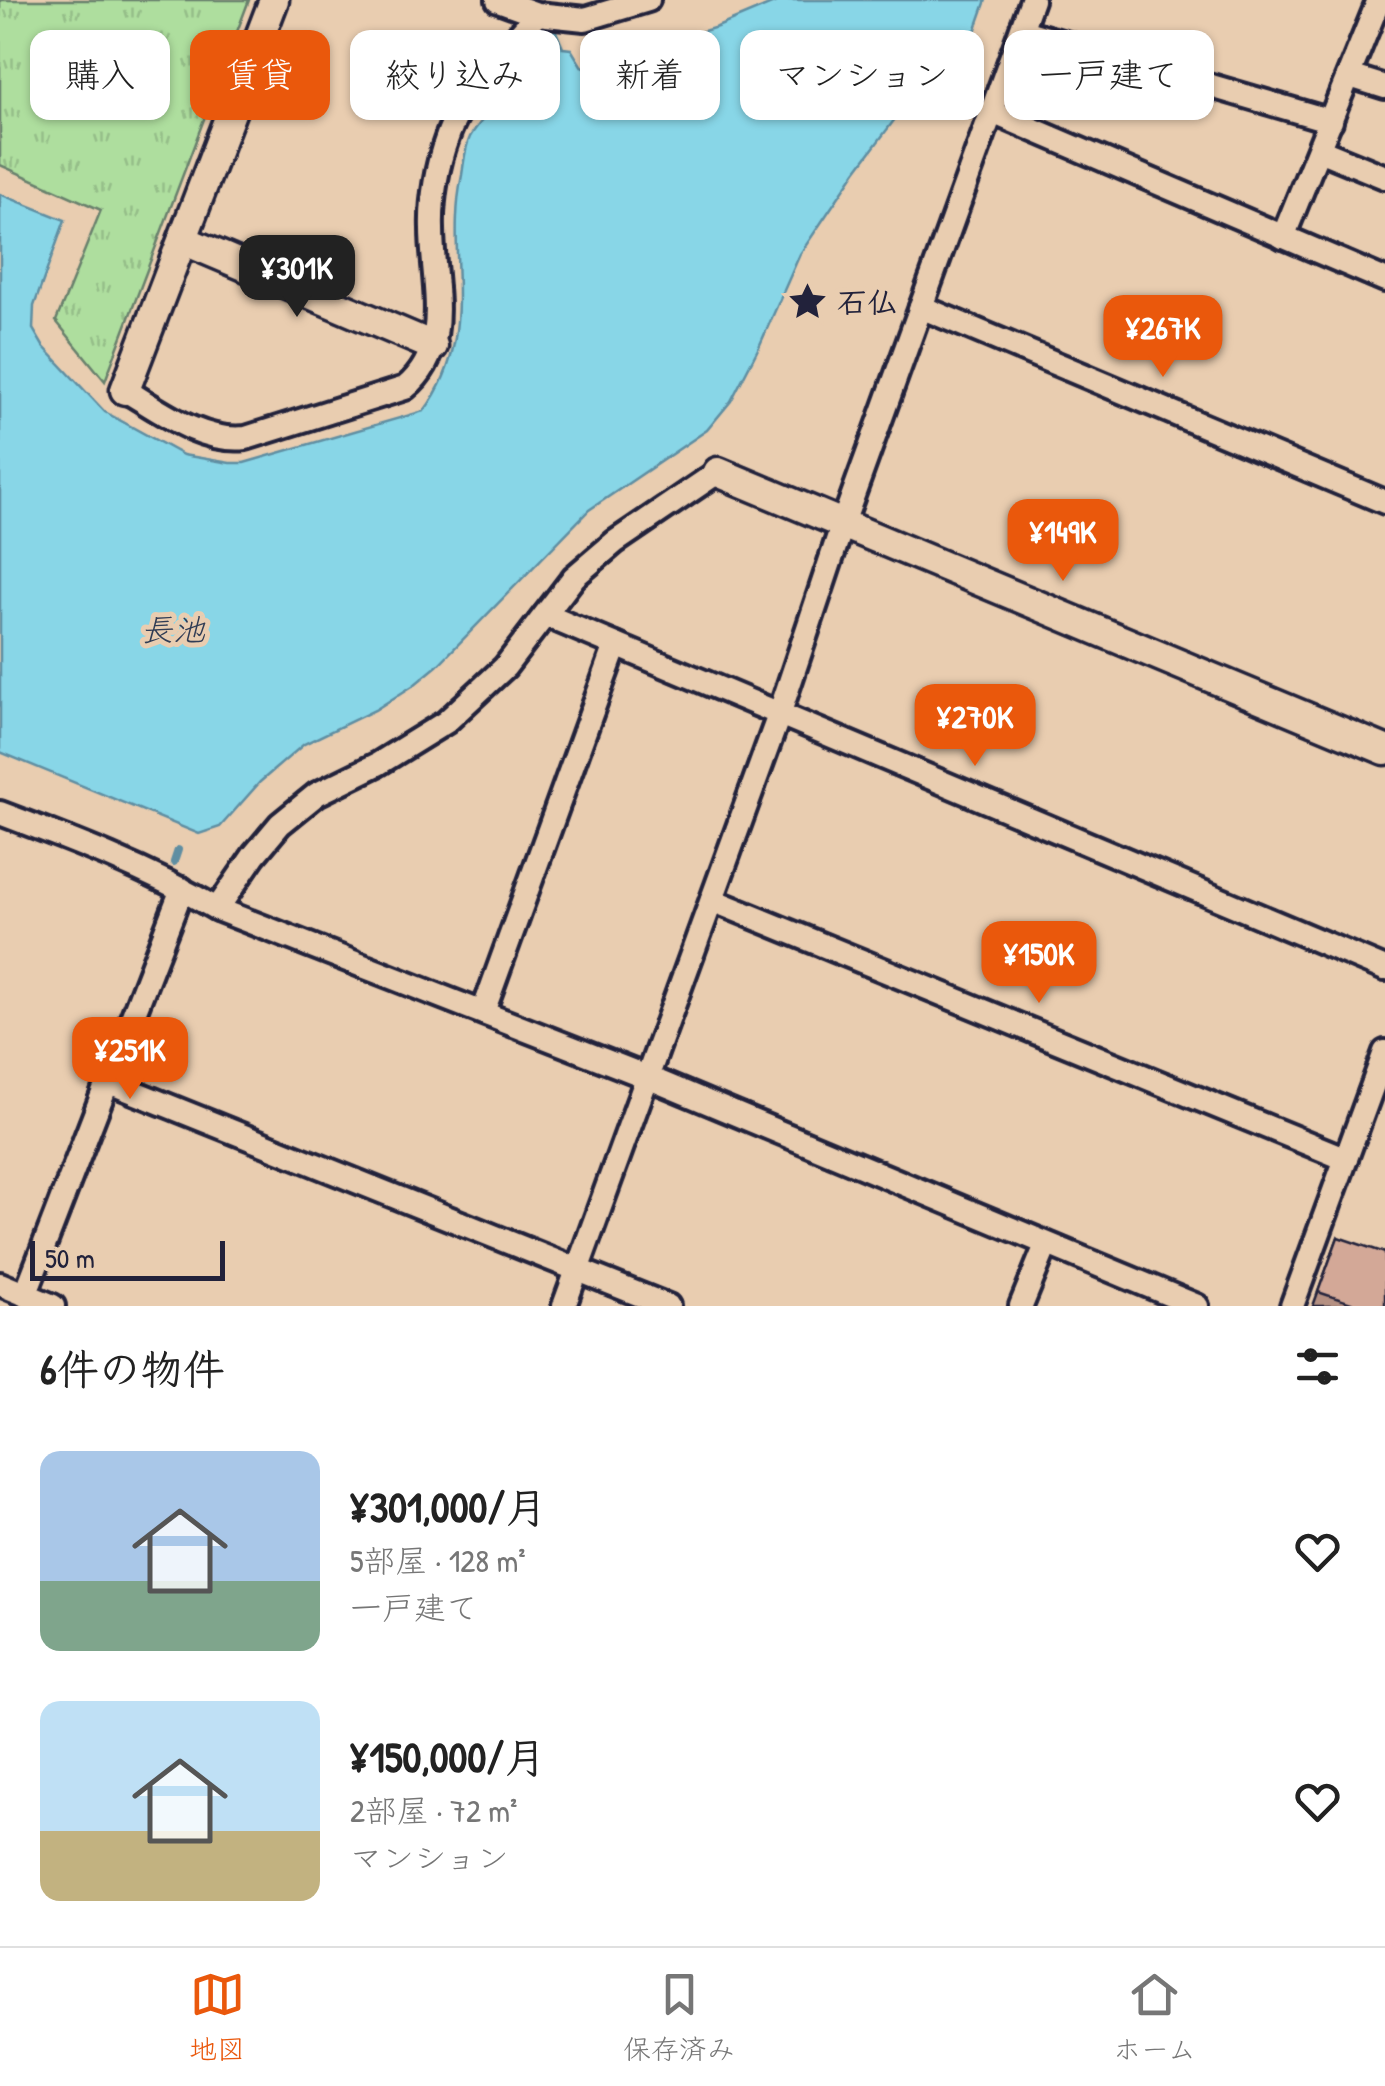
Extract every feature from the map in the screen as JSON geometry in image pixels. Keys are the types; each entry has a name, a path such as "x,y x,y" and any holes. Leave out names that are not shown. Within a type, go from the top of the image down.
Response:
{"street":[{"path":"274,0 125,390 196,430 227,440 246,438 405,388 420,375 433,346 438,311 432,226 446,138 487,72 537,14"},
{"path":"498,0 537,14 585,19 610,6 648,0"},
{"path":"1023,30 1032,0"},
{"path":"1284,236 1378,0"},
{"path":"1350,76 1385,88"},
{"path":"564,1306 1004,80"},
{"path":"1214,86 1331,121"},
{"path":"992,112 1385,280"},
{"path":"1319,150 1385,177"},
{"path":"182,240 433,346"},
{"path":"921,307 1385,502"},
{"path":"216,909 280,824 317,794 378,764 446,722 505,667 574,577 616,542 718,472 1385,750"},
{"path":"545,615 1385,969"},
{"path":"483,1012 616,645"},
{"path":"0,813 182,889 216,909 647,1077 1173,1301 1198,1306"},
{"path":"26,1295 182,889"},
{"path":"712,900 1346,1160"},
{"path":"1292,1306 1385,1052"},
{"path":"110,1082 668,1306"},
{"path":"1021,1306 1046,1245"},
{"path":"0,1284 54,1306"}],"green space":[{"path":"0,0 249,0 238,30 190,30 190,120 204,120 105,381 56,321 101,210 0,165"}],"water":[{"name":"長池","path":"781,0 986,0 975,30 740,30 740,120 894,120 800,254 731,401 707,430 589,510 437,666 375,710 304,744 260,782 220,827 199,834 0,752 0,194 65,220 34,306 33,329 43,346 105,412 183,455 244,463 424,411 442,382 457,324 458,206 468,141 483,120 560,120 560,41 580,64 580,120 720,120 720,30 707,30"}],"building":[{"path":"1338,1237 1385,1253 1385,1306 1360,1306 1318,1292"}],"waterway":[{"path":"174,862 178,850"}],"place":[{"name":"石仏","path":"807,302"}]}
